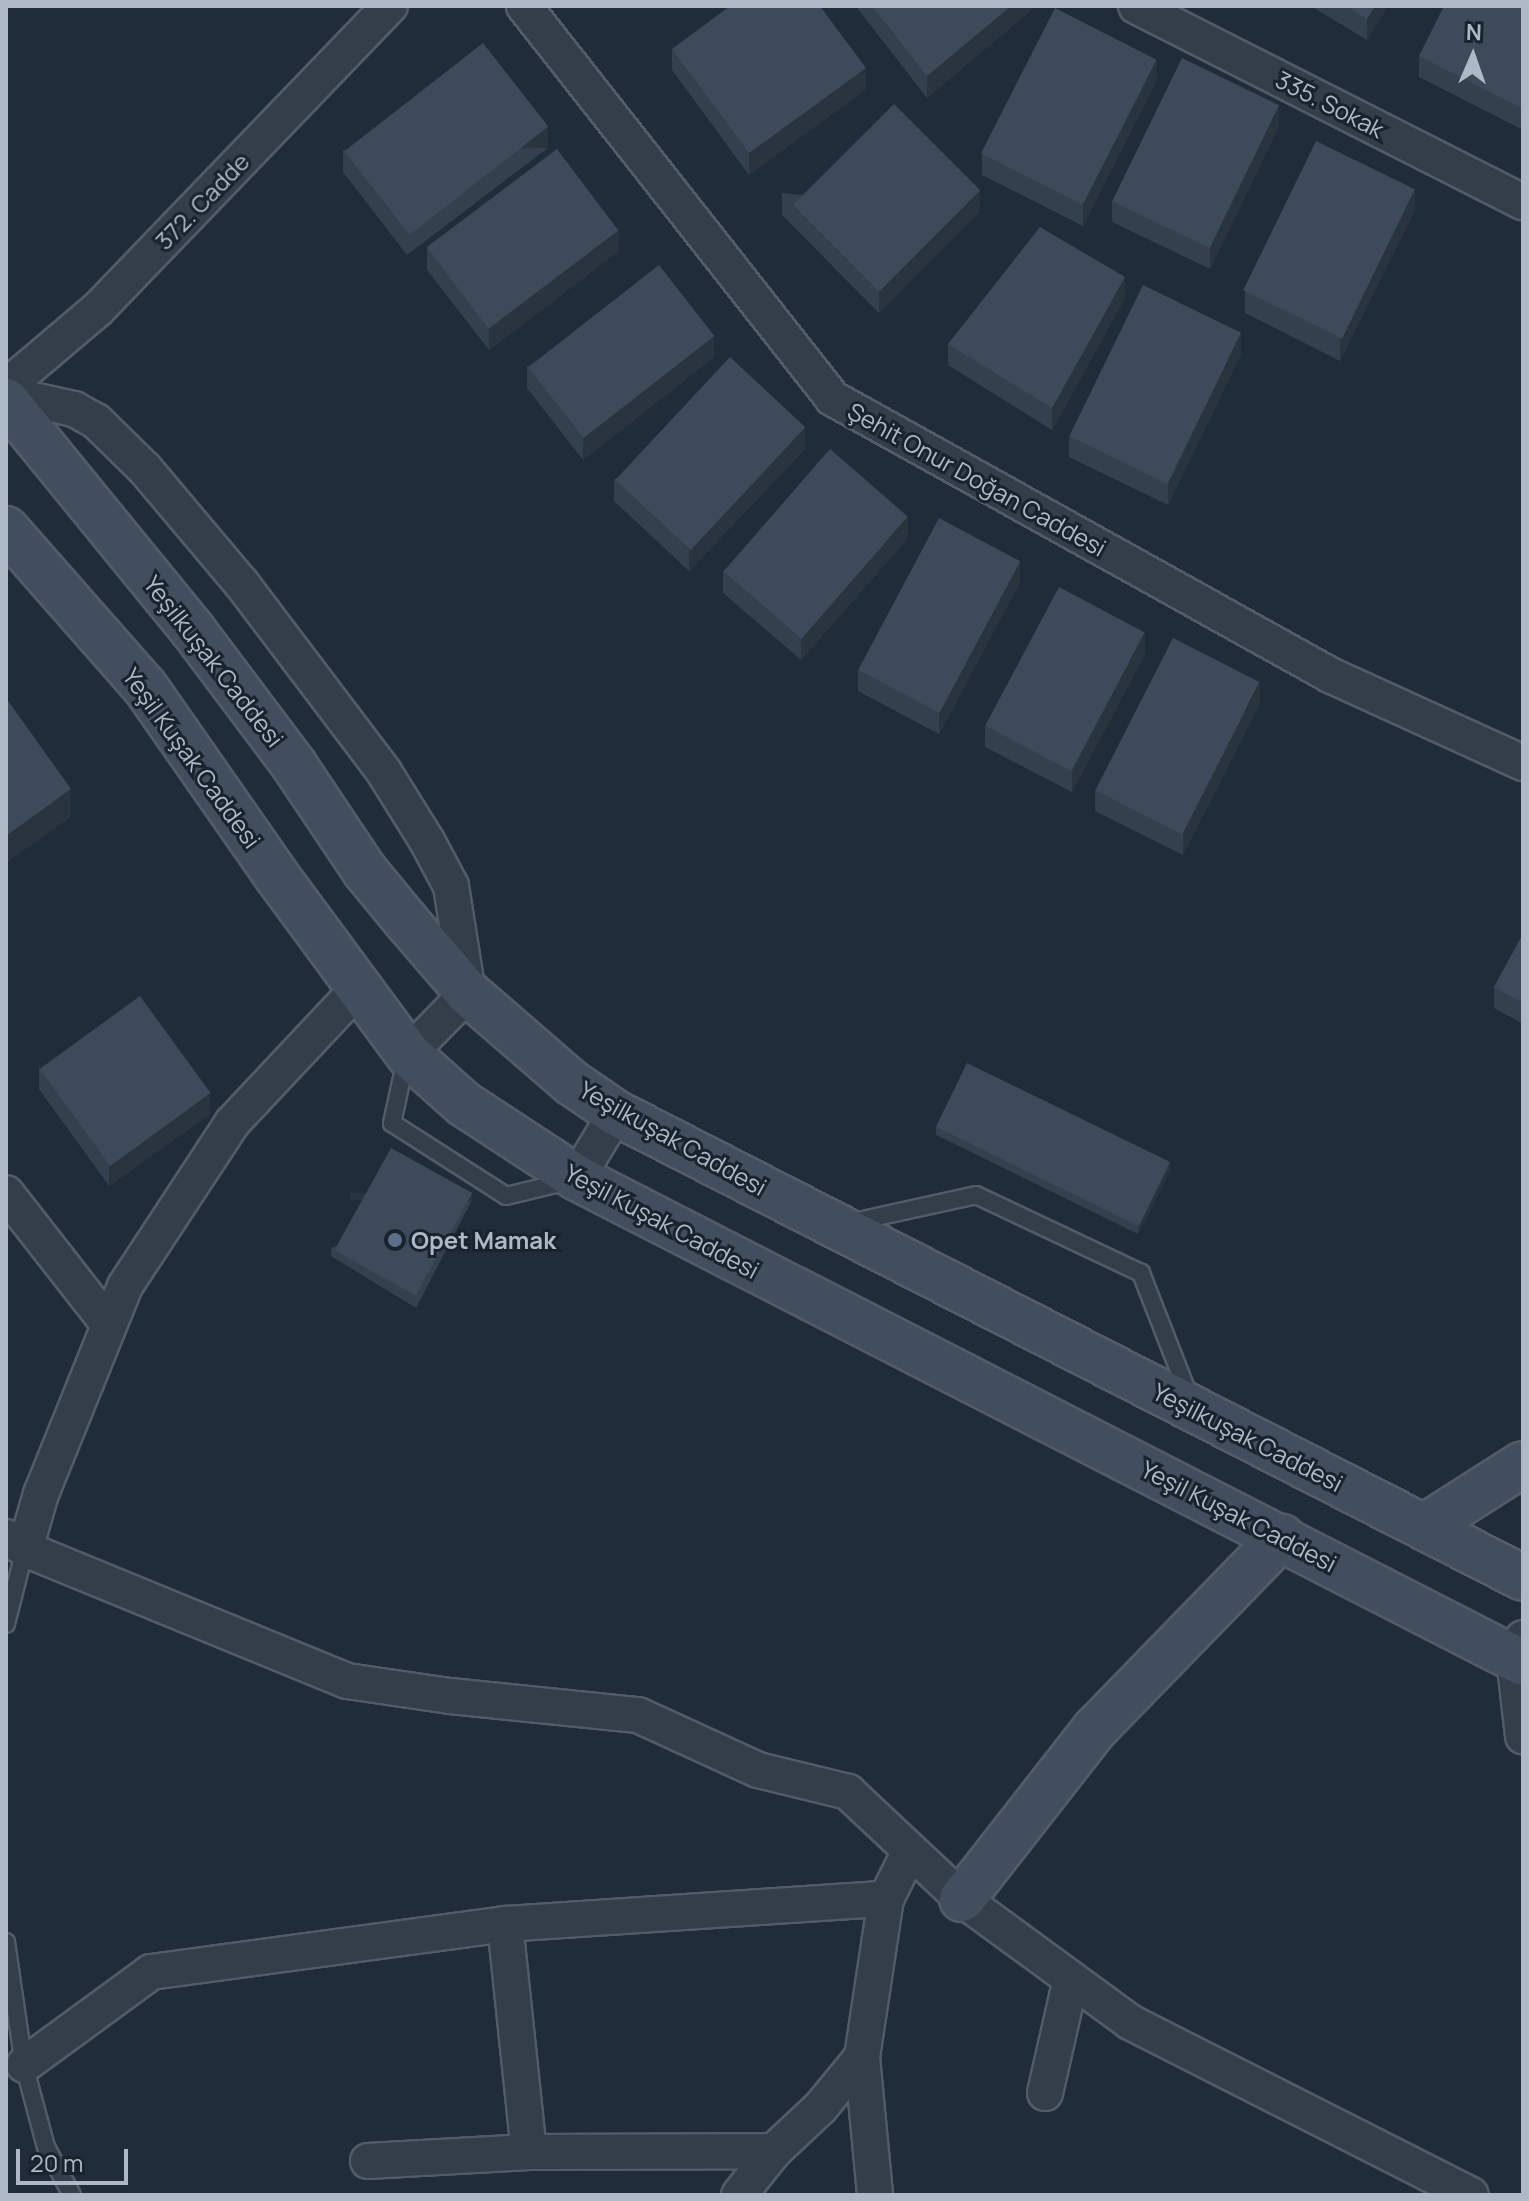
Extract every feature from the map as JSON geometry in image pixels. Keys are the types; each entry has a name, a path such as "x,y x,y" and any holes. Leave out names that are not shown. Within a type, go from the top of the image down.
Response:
{"main road":[{"name":"Yeşilkuşak Caddesi","path":"6,401 192,629 294,765 365,871 468,993 572,1083 616,1113 1523,1578"},
{"name":"Yeşil Kuşak Caddesi","path":"6,529 145,687 358,989 408,1054 464,1104 577,1178 1282,1537 1520,1653"},
{"path":"1424,1527 1523,1464"},
{"path":"962,1899 1095,1729 1282,1537"}],"street":[{"name":"372. Cadde","path":"6,387 98,309 390,6"},
{"name":"Şehit Onur Doğan Caddesi","path":"524,6 832,398 1330,675 1523,763"},
{"name":"335. Sokak","path":"1136,6 1523,202"},
{"path":"6,394 49,401 74,409 96,421 145,469 242,584 384,772 433,852 451,886 468,993 408,1054"},
{"path":"358,989 232,1123 125,1286 41,1494 16,1543 347,1681 450,1696 638,1715 758,1770 848,1792 909,1853 962,1899 1130,2022 1471,2195"},
{"path":"577,1178 616,1113"},
{"path":"6,1193 109,1325"},
{"path":"1520,1653 1523,1736"},
{"path":"875,2195 862,2057 886,1899 909,1853"},
{"path":"24,2065 151,1972 505,1924 886,1899"},
{"path":"505,1924 529,2152"},
{"path":"1045,2093 1071,1979"},
{"path":"739,2195 774,2151 820,2108 862,2057"},
{"path":"368,2161 529,2152 774,2151"}],"lane":[{"path":"408,1054 392,1123 506,1196 577,1178"},
{"path":"837,1226 976,1195 1141,1273 1194,1409"},
{"path":"6,1624 16,1543"},
{"path":"6,1942 24,2065 46,2147 72,2195"}],"building":[{"path":"730,6 820,6 866,68 749,153 672,49"},
{"path":"872,6 1011,6 927,76"},
{"path":"1346,6 1375,6 1367,19"},
{"path":"1444,6 1523,6 1523,109 1419,56"},
{"path":"1055,8 1157,60 1083,205 981,153"},
{"path":"483,43 548,127 410,235 344,151"},
{"path":"1182,58 1279,105 1209,248 1112,201"},
{"path":"894,104 980,190 879,291 793,205"},
{"path":"1316,141 1415,189 1342,338 1243,290"},
{"path":"557,149 618,230 488,329 427,247"},
{"path":"1040,227 1125,277 1052,408 948,344"},
{"path":"659,265 714,336 584,438 528,367"},
{"path":"1143,285 1241,333 1167,484 1069,436"},
{"path":"730,357 805,427 691,550 615,480"},
{"path":"830,449 908,517 801,639 724,571"},
{"path":"939,518 1020,561 939,713 858,670"},
{"path":"1059,587 1145,633 1071,771 985,726"},
{"path":"1173,638 1259,682 1182,834 1095,790"},
{"path":"6,698 71,789 6,836"},
{"path":"1523,934 1523,1003 1494,987"},
{"path":"140,996 211,1093 110,1166 40,1069"},
{"path":"967,1063 1170,1162 1139,1226 936,1127"},
{"path":"391,1148 472,1193 416,1295 334,1250"}],"place":[{"name":"Opet Mamak","path":"395,1240"}]}
